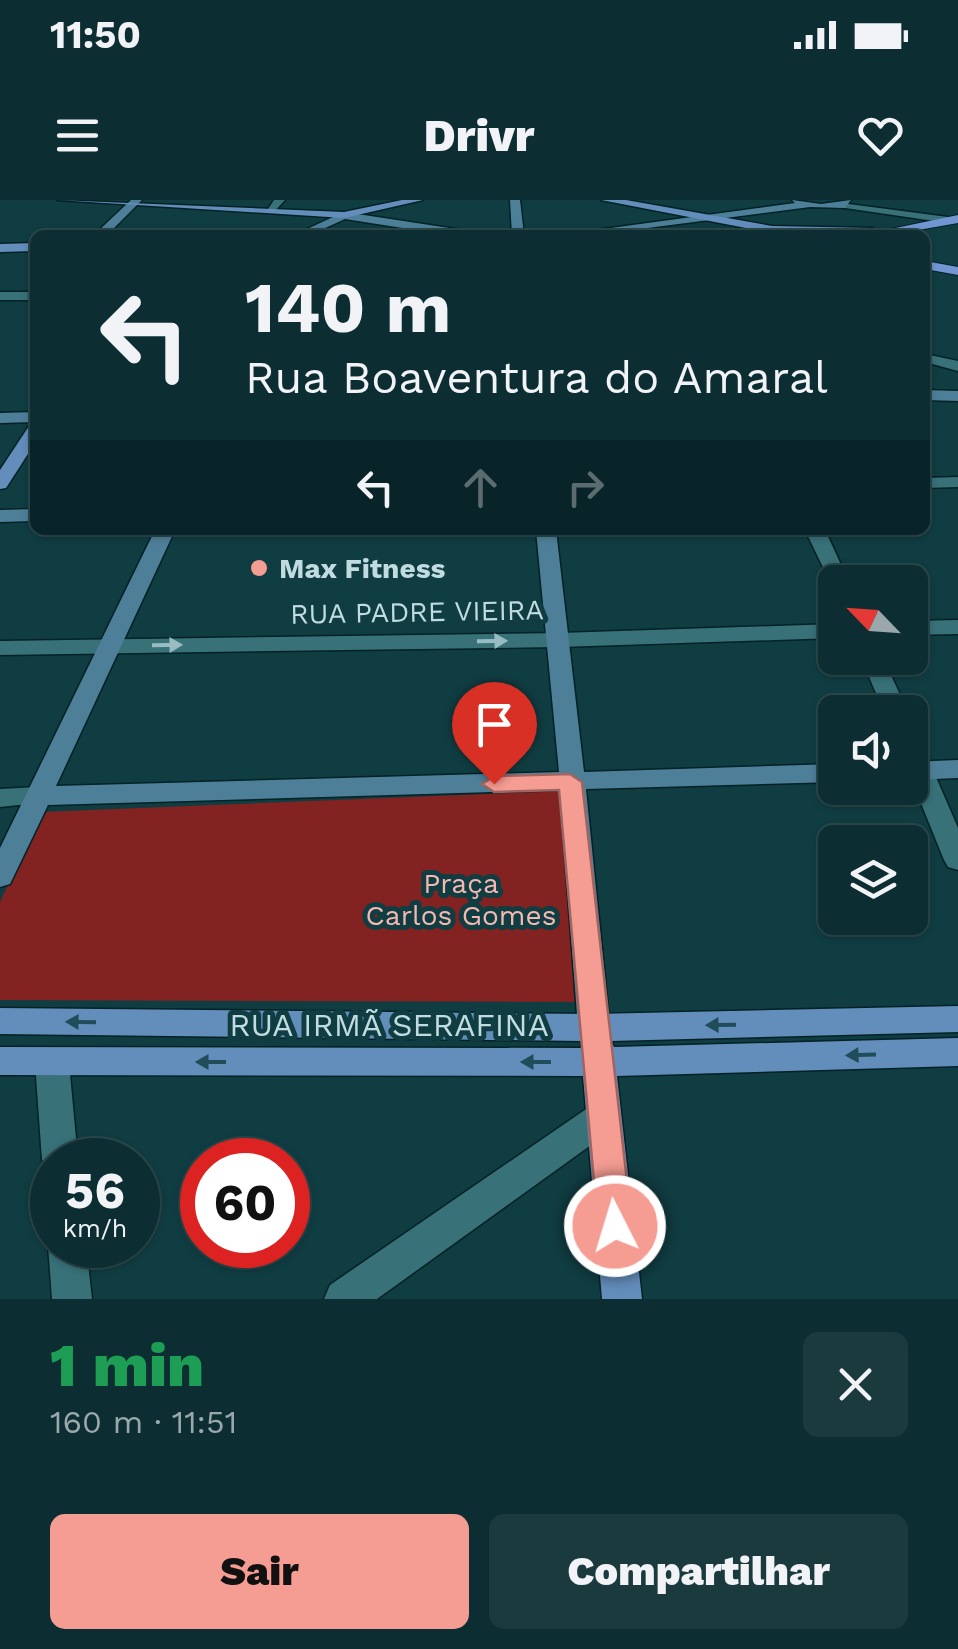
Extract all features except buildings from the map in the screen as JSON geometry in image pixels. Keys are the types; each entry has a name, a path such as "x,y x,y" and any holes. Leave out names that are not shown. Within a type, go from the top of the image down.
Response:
{"highway":[{"path":"894,230 953,220"},
{"path":"930,266 958,271"}],"main road":[{"path":"62,200 344,214 439,230"},
{"path":"310,230 344,214 418,200"},
{"path":"515,200 518,230"},
{"path":"606,200 781,230"},
{"path":"105,230 134,202"},
{"path":"595,230 702,219 801,202 846,202"},
{"path":"0,248 30,247"},
{"path":"930,395 958,396"},
{"path":"0,418 30,417"},
{"path":"0,484 30,438"},
{"path":"0,516 30,515"},
{"path":"0,877 162,535"},
{"path":"547,535 622,1299"},
{"path":"928,771 958,770"},
{"path":"38,796 818,775"},
{"name":"RUA IRMÃ SERAFINA","path":"0,1061 52,1063 597,1045 958,1020"},
{"name":"RUA IRMÃ SERAFINA","path":"0,1021 597,1045 958,1052"}],"street":[{"path":"270,210 280,200"},
{"path":"846,202 953,220"},
{"path":"0,296 30,296"},
{"path":"930,359 958,366"},
{"path":"930,483 958,482"},
{"path":"817,535 830,565"},
{"path":"928,628 958,627"},
{"name":"RUA PADRE VIEIRA","path":"0,648 560,640 818,632"},
{"path":"0,798 38,796"},
{"path":"928,796 958,860"},
{"path":"52,1063 58,1138"},
{"path":"344,1299 604,1116"},
{"path":"70,1268 72,1299"}],"green space":[{"name":"Praça Carlos Gomes","path":"558,791 576,1002 0,1000 0,902 42,812"}],"place":[{"name":"Max Fitness","path":"259,568"}],"route":[{"path":"494,784 570,782 615,1226"}]}
